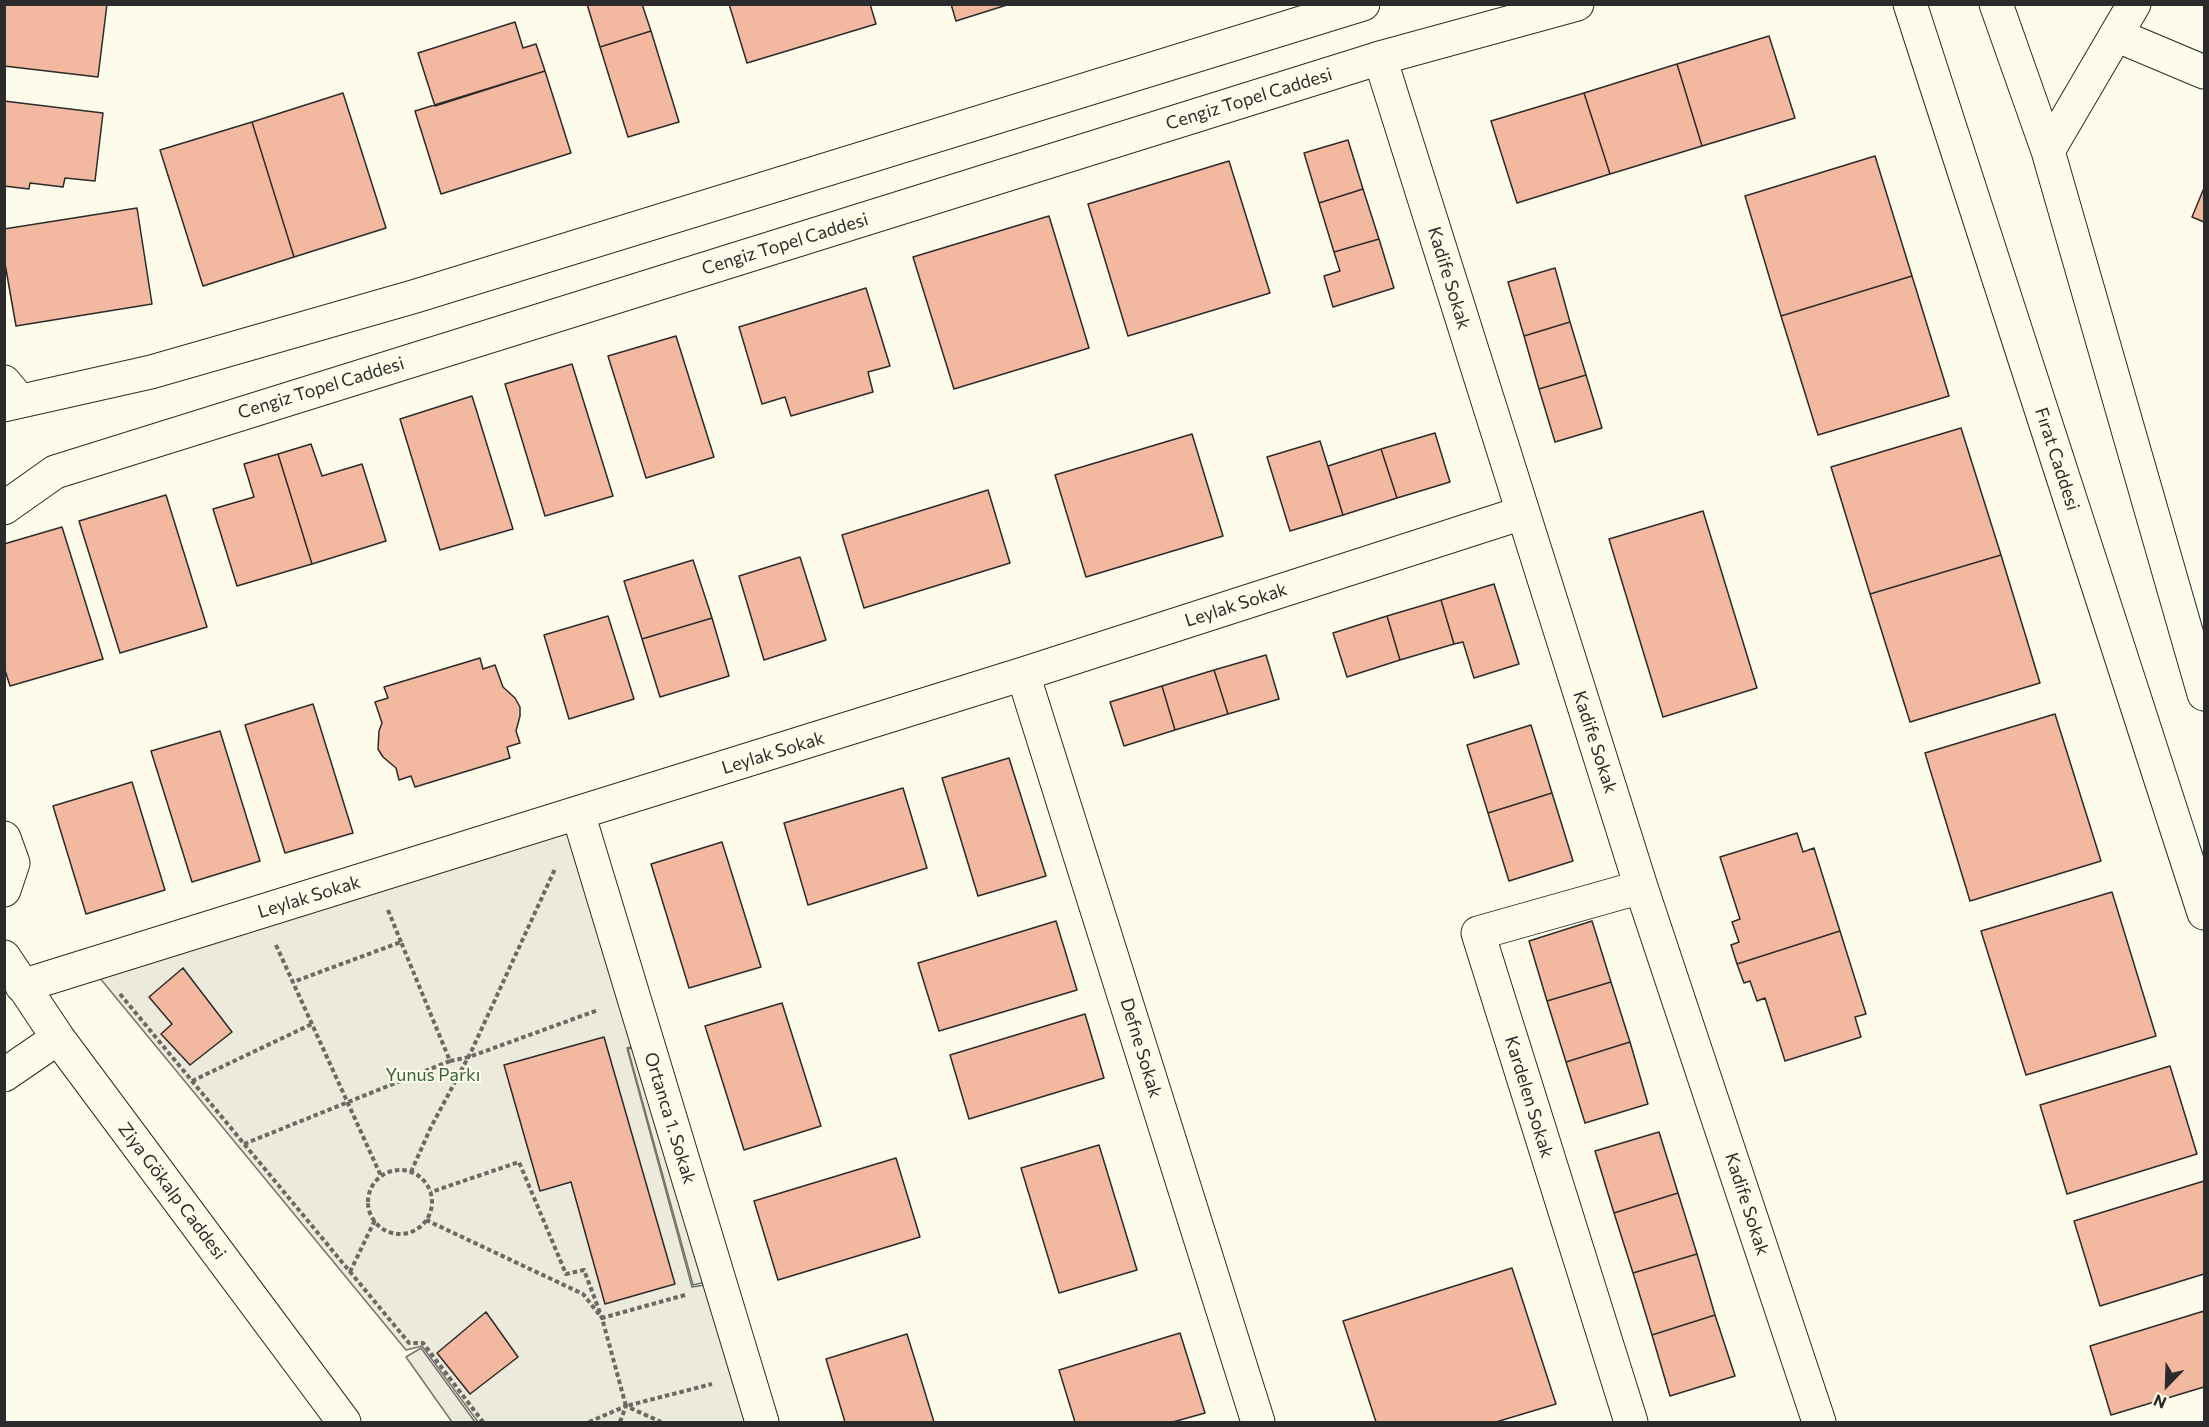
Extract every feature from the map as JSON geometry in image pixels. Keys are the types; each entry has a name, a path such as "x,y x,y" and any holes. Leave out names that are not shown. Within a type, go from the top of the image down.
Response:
{"street":[{"path":"10,396 151,372 416,296 1363,4"},
{"name":"Cengiz Topel Caddesi","path":"4,508 55,472 1380,58 1577,4"},
{"name":"Fırat Caddesi","path":"1910,4 2205,913"},
{"path":"1996,4 2048,151 2205,694"},
{"path":"2048,151 2134,4"},
{"path":"2116,35 2205,72"},
{"name":"Kadife Sokak","path":"1380,58 1641,887 1820,1422"},
{"name":"Leylak Sokak","path":"22,986 1023,674 1522,513"},
{"name":"Defne Sokak","path":"1023,674 1258,1422"},
{"name":"Ortanca 1. Sokak","path":"578,813 762,1422"},
{"path":"4,838 13,863 4,890"},
{"name":"Kardelen Sokak","path":"1631,1422 1478,933 1641,887"},
{"name":"Ziya Gökalp Caddesi","path":"4,957 58,1038 344,1422"},
{"path":"4,1075 58,1038"}],"path":[{"path":"411,1172 431,1127 469,1057 556,867"},
{"path":"386,905 450,1061"},
{"path":"275,941 381,1176"},
{"path":"293,982 401,942"},
{"path":"117,991 409,1343 423,1343 483,1422"},
{"path":"244,1144 450,1061 469,1057 600,1009"},
{"path":"192,1081 312,1024"},
{"path":"431,1192 519,1162 566,1274 584,1270 602,1318 626,1406 620,1422"},
{"path":"391,1171 411,1172 420,1178 431,1192 432,1205 426,1220 416,1230 406,1234 385,1230 375,1220 368,1204 369,1193 381,1176 391,1171"},
{"path":"350,1272 375,1220"},
{"path":"426,1220 583,1294 602,1318"},
{"path":"602,1318 688,1294"},
{"path":"589,1422 626,1406 713,1384"},
{"path":"626,1406 661,1422"}],"green space":[{"name":"Yunus Parkı","path":"574,823 643,1043 627,1048 692,1287 717,1283 757,1422 478,1422 422,1346 406,1350 99,977"}],"shaded area":[{"path":"644,1045 714,1280 693,1285 628,1049"},
{"path":"421,1348 475,1422 452,1422 406,1357"}],"building":[{"path":"4,4 107,4 98,77 4,66"},
{"path":"587,4 642,4 651,31 600,47"},
{"path":"729,4 870,4 876,24 747,63"},
{"path":"951,4 1010,4 956,21"},
{"path":"515,22 523,48 536,44 545,71 435,106 418,53"},
{"path":"651,31 679,122 628,137 600,47"},
{"path":"1769,36 1795,118 1702,146 1677,64"},
{"path":"1677,64 1702,146 1610,174 1584,93"},
{"path":"545,71 571,153 441,194 415,111"},
{"path":"343,93 386,228 294,257 252,122"},
{"path":"1584,93 1610,174 1517,203 1491,121"},
{"path":"4,101 103,113 95,181 65,178 63,187 30,183 29,189 4,186"},
{"path":"252,122 294,257 203,286 160,150"},
{"path":"1348,140 1363,189 1319,203 1304,153"},
{"path":"1875,156 1912,276 1781,316 1745,196"},
{"path":"1229,161 1270,293 1128,336 1088,204"},
{"path":"2204,188 2204,222 2192,217"},
{"path":"1363,189 1379,239 1334,252 1319,203"},
{"path":"137,208 152,304 16,326 4,258 4,229"},
{"path":"1049,216 1089,348 954,389 913,257"},
{"path":"1379,239 1394,288 1333,307 1324,276 1340,271 1334,252"},
{"path":"1555,268 1570,322 1524,336 1508,282"},
{"path":"1912,276 1949,396 1818,435 1781,316"},
{"path":"866,288 890,366 868,372 873,392 791,416 785,397 762,404 739,327"},
{"path":"1570,322 1586,375 1539,389 1524,336"},
{"path":"676,336 714,457 646,478 608,356"},
{"path":"572,364 613,496 545,516 505,384"},
{"path":"1586,375 1602,428 1555,442 1539,389"},
{"path":"472,396 513,529 440,550 400,419"},
{"path":"1961,428 2001,555 1870,594 1831,467"},
{"path":"1435,433 1450,482 1397,498 1381,449"},
{"path":"1192,434 1223,536 1086,577 1055,475"},
{"path":"1320,441 1343,515 1290,531 1267,457"},
{"path":"311,444 322,476 362,464 386,541 312,564 278,454"},
{"path":"1381,449 1397,498 1343,515 1328,466"},
{"path":"278,454 312,564 237,586 213,509 254,497 244,464"},
{"path":"988,490 1010,563 864,608 842,535"},
{"path":"166,495 207,627 120,653 79,521"},
{"path":"1703,511 1757,688 1663,717 1609,539"},
{"path":"62,527 103,659 10,686 4,667 4,544"},
{"path":"2001,555 2040,683 1910,722 1870,594"},
{"path":"800,557 826,640 764,660 739,576"},
{"path":"693,560 712,618 642,639 624,581"},
{"path":"1494,584 1519,664 1474,678 1463,642 1454,644 1441,600"},
{"path":"1441,600 1454,644 1400,660 1387,616"},
{"path":"608,616 634,699 569,719 544,635"},
{"path":"1387,616 1400,660 1347,677 1333,633"},
{"path":"712,618 729,676 660,697 642,639"},
{"path":"1266,655 1279,699 1228,714 1214,670"},
{"path":"480,658 483,669 495,665 503,687 515,698 520,707 516,731 520,743 507,747 510,758 415,787 411,776 399,780 396,768 383,757 378,749 382,723 375,702 388,698 384,687"},
{"path":"1214,670 1228,714 1175,730 1162,686"},
{"path":"1162,686 1175,730 1124,746 1110,702"},
{"path":"313,704 353,833 285,853 245,725"},
{"path":"2055,714 2101,861 1970,901 1925,753"},
{"path":"1531,725 1552,793 1488,813 1467,745"},
{"path":"220,731 260,861 192,882 151,751"},
{"path":"1009,758 1046,876 978,896 942,778"},
{"path":"132,782 165,890 86,914 53,806"},
{"path":"903,788 927,868 808,905 784,823"},
{"path":"1552,793 1573,861 1509,881 1488,813"},
{"path":"1797,833 1803,852 1814,848 1840,931 1737,964 1731,945 1739,942 1732,922 1740,919 1720,857"},
{"path":"722,842 761,967 689,988 651,864"},
{"path":"2112,892 2156,1036 2026,1075 1981,931"},
{"path":"1056,921 1077,990 939,1031 918,963"},
{"path":"1592,921 1611,982 1547,1001 1529,941"},
{"path":"1840,931 1866,1014 1855,1017 1861,1037 1785,1061 1765,998 1757,1001 1750,981 1744,983 1737,964"},
{"path":"183,968 232,1032 190,1065 161,1034 172,1024 149,997"},
{"path":"1611,982 1630,1042 1566,1062 1547,1001"},
{"path":"782,1003 821,1126 744,1150 705,1026"},
{"path":"1085,1014 1104,1078 969,1119 950,1055"},
{"path":"604,1037 675,1284 605,1304 571,1182 540,1191 504,1065"},
{"path":"1630,1042 1648,1104 1585,1123 1566,1062"},
{"path":"2170,1066 2197,1154 2067,1194 2040,1105"},
{"path":"1659,1132 1678,1193 1614,1213 1595,1151"},
{"path":"1099,1145 1137,1270 1059,1293 1021,1168"},
{"path":"896,1158 920,1237 778,1280 754,1201"},
{"path":"2204,1181 2204,1274 2100,1306 2074,1221"},
{"path":"1678,1193 1697,1254 1633,1273 1614,1213"},
{"path":"1697,1254 1715,1315 1652,1335 1633,1273"},
{"path":"1512,1268 1556,1404 1496,1422 1376,1422 1343,1321"},
{"path":"2204,1311 2204,1387 2111,1415 2090,1346"},
{"path":"486,1312 518,1357 470,1394 437,1353"},
{"path":"1715,1315 1735,1376 1670,1396 1652,1335"},
{"path":"1180,1333 1205,1413 1173,1422 1075,1422 1059,1370"},
{"path":"907,1334 934,1422 845,1422 826,1359"}]}
